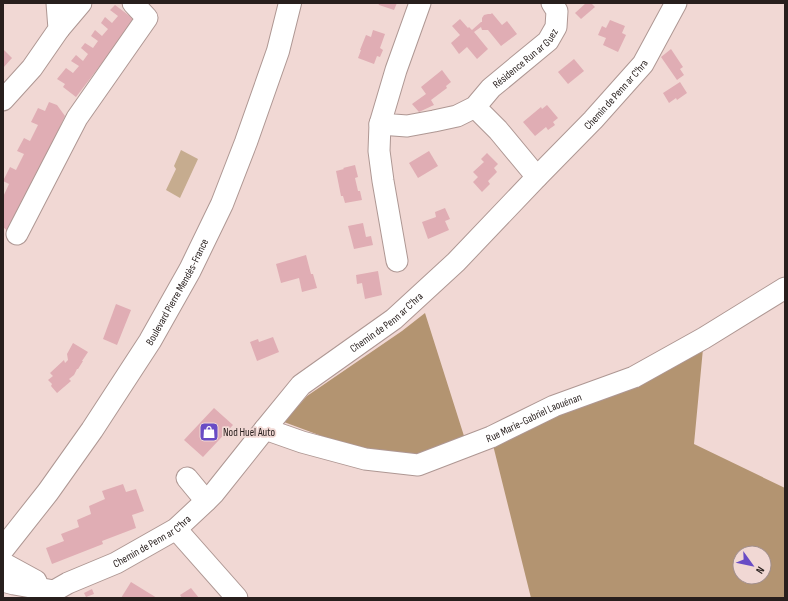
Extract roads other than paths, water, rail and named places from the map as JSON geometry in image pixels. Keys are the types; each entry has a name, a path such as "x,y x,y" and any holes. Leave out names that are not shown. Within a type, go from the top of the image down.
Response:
{"main road":[{"name":"Boulevard Pierre Mendès-France","path":"3,549 48,492 92,430 150,341 190,270 222,204 246,142 278,51 290,3"}],"street":[{"path":"57,3 59,29"},
{"path":"3,100 32,68 59,29 81,3"},
{"path":"17,234 78,118 147,18 133,3"},
{"path":"397,261 379,151 380,124 396,70 420,3"},
{"name":"Résidence Run ar Guez","path":"380,124 407,126 434,121 457,116 475,106 491,88 548,40 556,27 557,11 552,3"},
{"name":"Chemin de Penn ar C'hra","path":"57,594 68,583 116,563 176,529 206,501 301,385 394,319 456,262 593,120 643,64 676,3"},
{"path":"475,106 498,130 537,177"},
{"name":"Rue Marie-Gabriel Laouénan","path":"265,429 302,442 365,459 418,465 490,437 554,406 634,377 704,338 785,288"},
{"path":"187,478 206,501"},
{"path":"176,529 237,598"},
{"path":"3,563 57,594"},
{"path":"3,581 57,594"}],"place":[{"name":"Nod Huel Auto","path":"209,432"}]}
